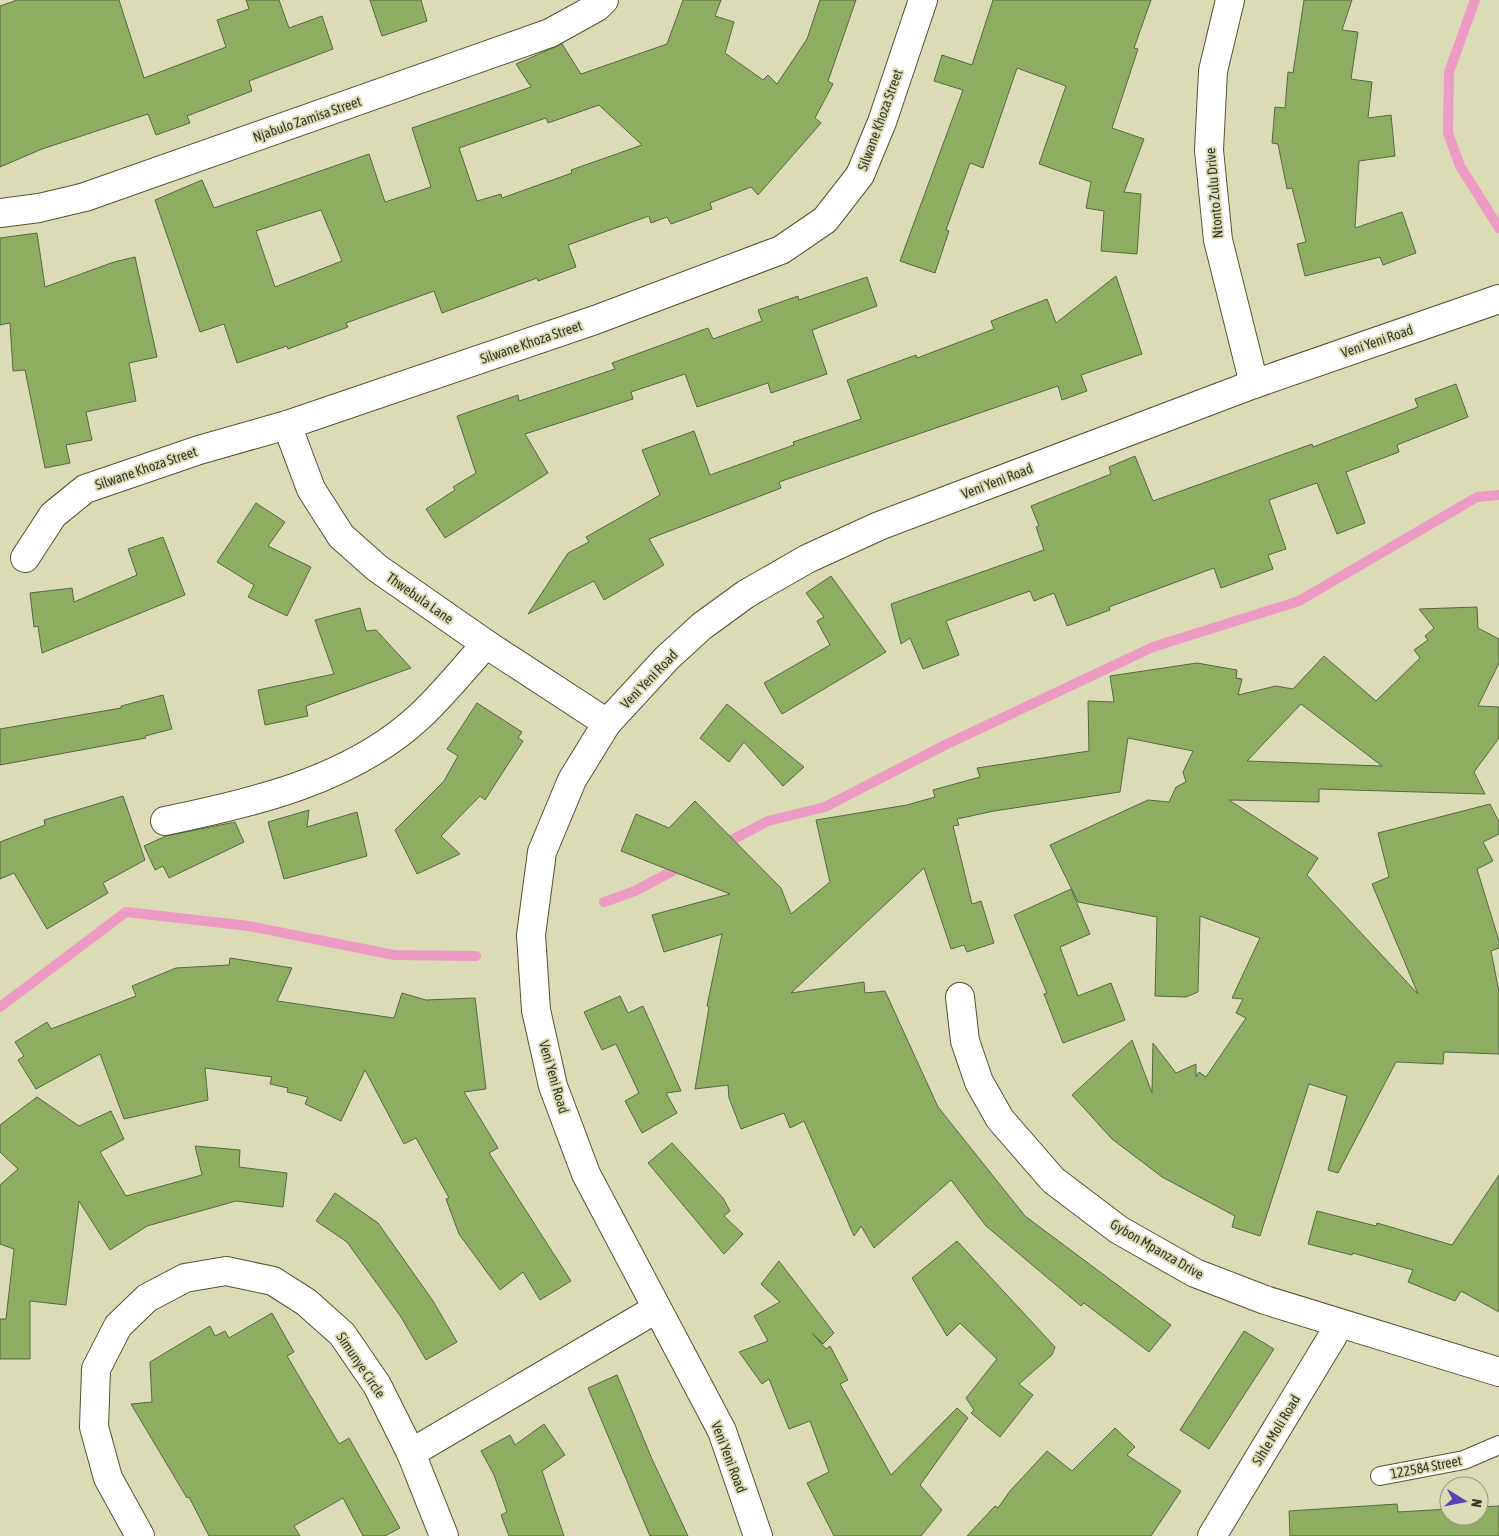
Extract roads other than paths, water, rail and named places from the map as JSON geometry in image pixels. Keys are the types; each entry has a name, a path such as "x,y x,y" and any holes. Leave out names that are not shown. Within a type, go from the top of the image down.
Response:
{"street":[{"name":"Njabulo Zamisa Street","path":"0,213 85,198 550,33 597,7 604,0"},
{"name":"Silwane Khoza Street","path":"25,558 52,515 85,489 199,450 287,425 595,320 781,250 825,220 860,175 882,122 923,0"},
{"name":"Ntonto Zulu Drive","path":"1230,0 1213,72 1209,150 1218,240 1254,384"},
{"name":"Veni Yeni Road","path":"758,1536 722,1431 586,1174 553,1086 536,1010 531,935 542,852 572,780 607,723 667,658 702,626 746,594 807,559 879,526 1254,384 1494,301"},
{"name":"Thwebula Lane","path":"287,425 311,489 341,536 377,568 486,644 607,723"},
{"path":"165,821 237,806 311,781 375,751 419,717 486,644"},
{"name":"Gybon Mpanza Drive","path":"960,997 965,1041 979,1082 1000,1119 1053,1180 1119,1230 1195,1273 1266,1300 1499,1372"},
{"name":"Simunye Circle","path":"140,1536 108,1478 94,1427 96,1369 118,1326 147,1298 185,1278 226,1271 273,1281 306,1302 342,1334 377,1385 411,1453 444,1536"},
{"path":"411,1453 656,1309"},
{"name":"Sihle Moli Road","path":"1212,1536 1340,1324"}],"lane":[{"name":"122584 Street","path":"1380,1476 1464,1460 1499,1445"}],"waterway":[{"path":"1475,0 1449,72 1448,133 1460,166 1499,228"},
{"path":"722,845 768,821 825,807 945,745 1153,647 1299,601 1477,497 1499,495"},
{"path":"604,902 635,891 684,865"},
{"path":"0,1007 126,912 249,926 394,955 476,956"}]}
